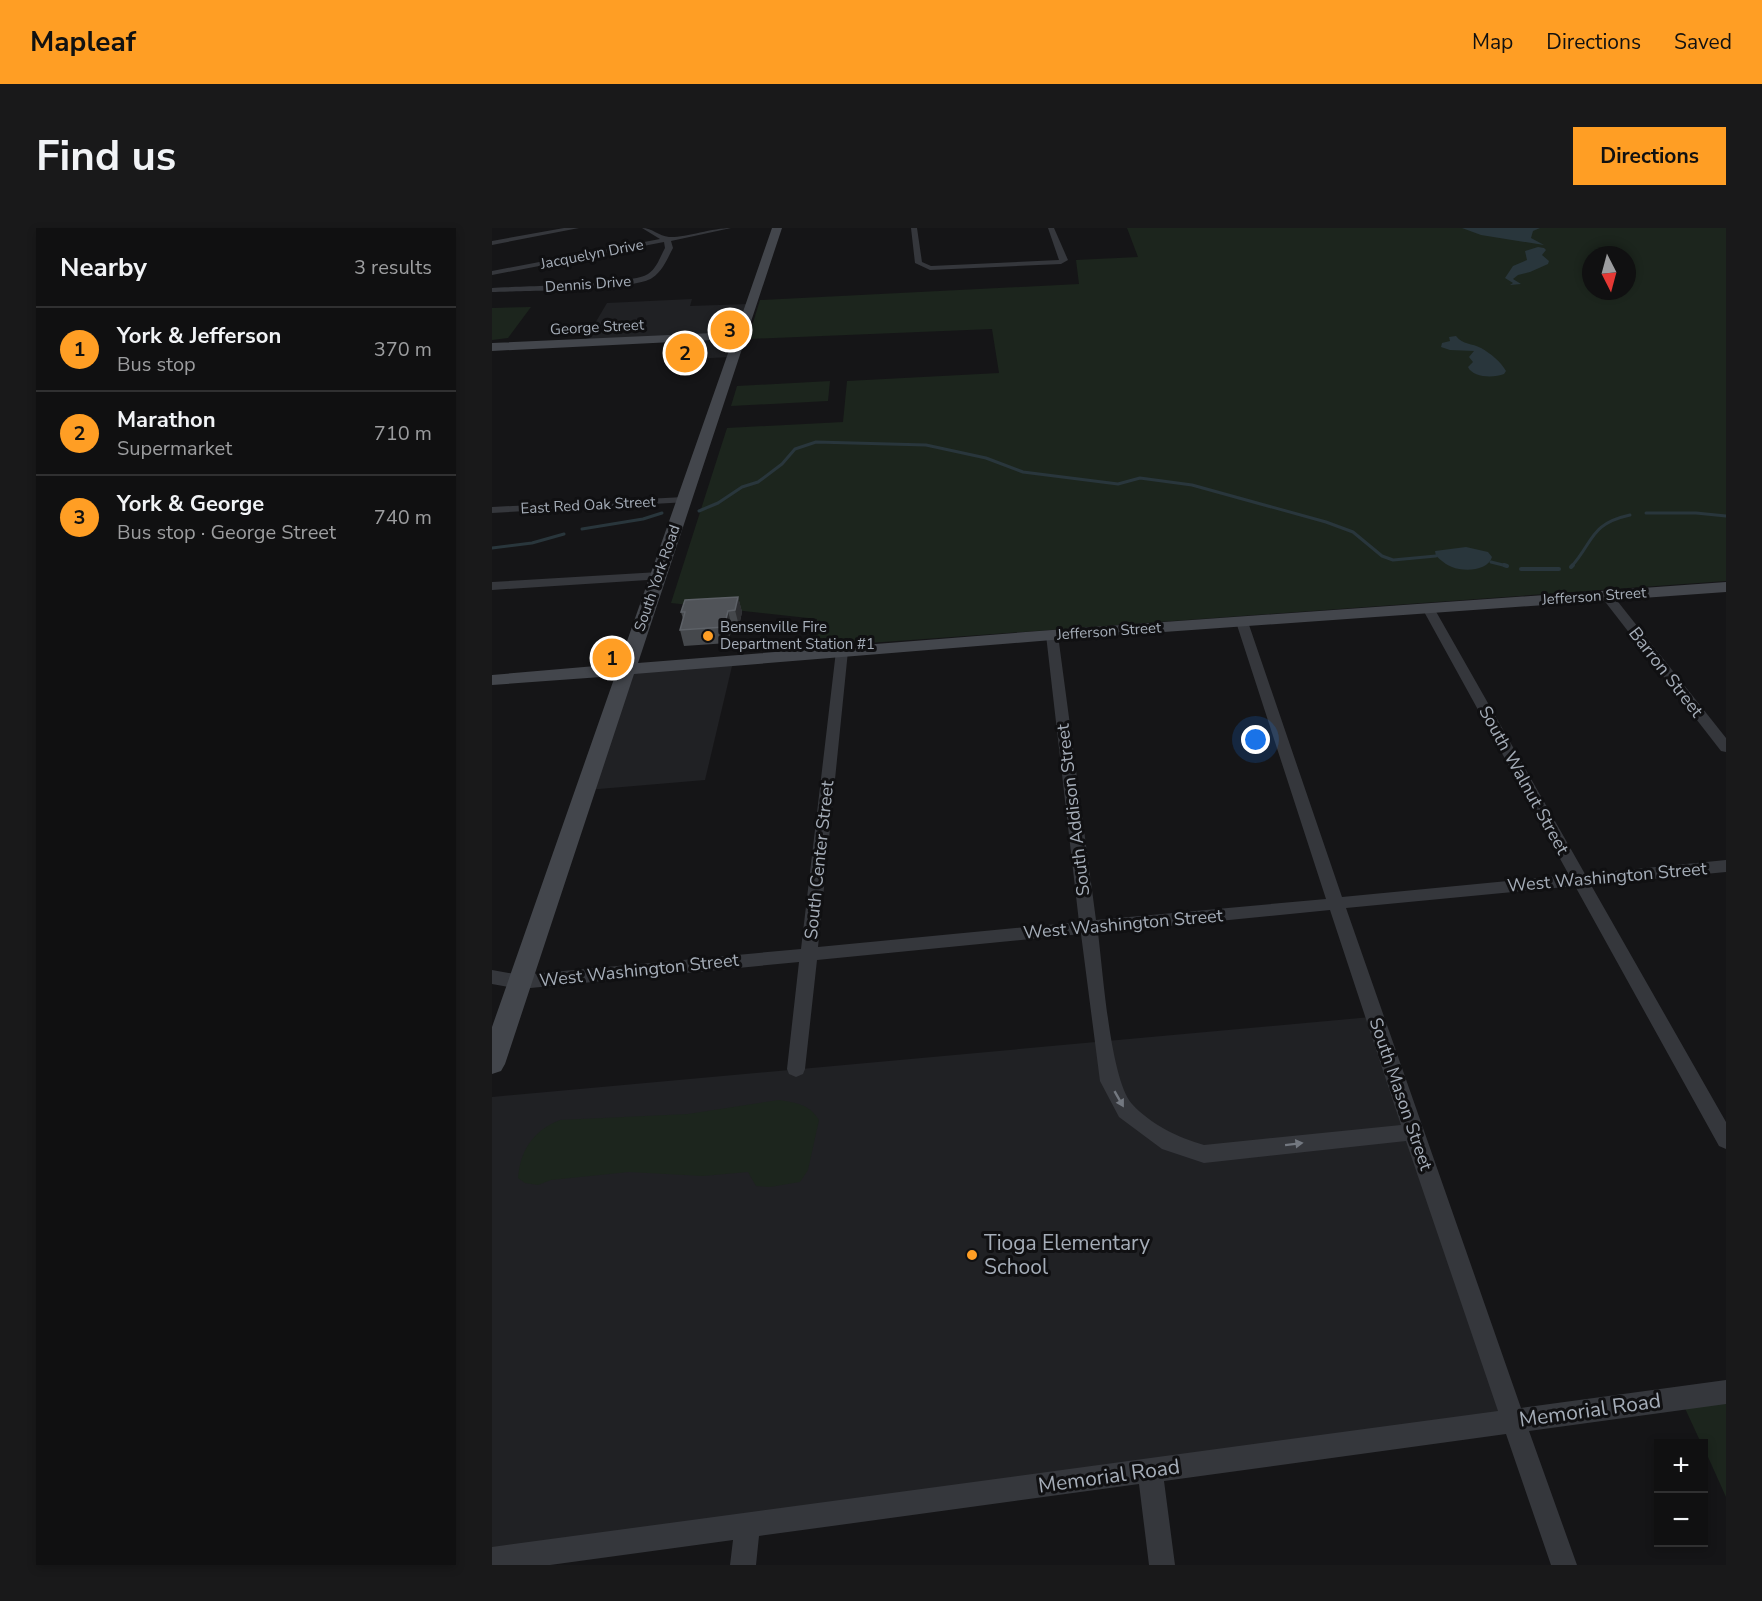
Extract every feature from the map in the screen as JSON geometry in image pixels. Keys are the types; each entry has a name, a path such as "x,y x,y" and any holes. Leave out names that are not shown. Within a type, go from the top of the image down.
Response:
{"main road":[{"name":"South York Road","path":"492,1064 777,228"},
{"name":"George Street","path":"492,347 739,335"},
{"name":"Jefferson Street","path":"492,680 1052,635 1726,587"}],"street":[{"path":"492,243 576,228"},
{"path":"645,228 667,240"},
{"name":"Jacquelyn Drive","path":"492,273 728,228"},
{"path":"914,228 919,263 930,268 940,268 1061,262 1064,260 1051,228"},
{"name":"Dennis Drive","path":"492,290 608,284 648,278 658,269 669,248 667,240"},
{"name":"East Red Oak Street","path":"492,510 684,500"},
{"path":"492,586 659,576"},
{"name":"Barron Street","path":"1607,596 1726,748"},
{"name":"South Walnut Street","path":"1428,608 1726,1140"},
{"name":"South Mason Street","path":"1242,622 1413,1132 1564,1565"},
{"name":"South Addison Street","path":"1052,635 1103,1043 1110,1081 1126,1111 1169,1143 1204,1154 1413,1132"},
{"name":"South Center Street","path":"796,1069 842,651"},
{"name":"West Washington Street","path":"492,977 520,982 1726,866"},
{"name":"Memorial Road","path":"492,1560 1726,1392"},
{"path":"1150,1470 1162,1565"},
{"path":"743,1565 748,1524"}],"shaded area":[{"path":"1127,228 1726,228 1726,581 814,647 817,619 671,603 727,428 843,422 847,381 999,373 992,329 748,339 760,300 1079,284 1076,260 1138,257"},
{"path":"1462,228 1540,228 1533,231 1531,238 1544,245 1481,235"},
{"path":"1538,247 1546,250 1542,255 1549,261 1548,264 1518,275 1513,279 1521,284 1510,285 1513,283 1505,278 1513,266 1527,260 1525,251"},
{"path":"692,299 690,306 749,304 738,335 584,342 607,303"},
{"path":"531,307 508,338 492,340 492,308"},
{"path":"737,336 730,357 674,360 683,338"},
{"path":"1456,336 1492,355 1506,371 1504,374 1490,376 1474,373 1468,367 1473,362 1469,357 1474,351 1450,350 1441,347 1442,343 1450,341 1449,337"},
{"path":"830,381 828,401 731,406 737,386"},
{"path":"1466,547 1488,552 1492,557 1490,562 1481,568 1457,569 1436,556 1435,551"},
{"path":"733,662 705,780 587,790 628,671"},
{"name":"Tioga Elementary School","path":"1371,1017 1504,1413 492,1549 492,1097"},
{"path":"779,1100 807,1107 819,1120 808,1170 800,1182 770,1187 756,1186 748,1172 703,1176 629,1172 551,1180 538,1185 525,1183 518,1178 525,1150 530,1142 543,1129 560,1120 688,1114"},
{"path":"1726,1398 1726,1497 1708,1457 1708,1439 1699,1439 1683,1404"}],"building":[{"path":"738,597 735,610 728,611 724,627 680,630 685,612 681,612 685,600"}],"waterway":[{"path":"699,511 718,503 742,487 758,482 782,464 795,449 816,442 926,445 986,458 1023,472 1118,484 1140,478 1192,485 1326,522 1353,532 1382,556 1393,560 1436,556"},
{"path":"582,529 643,519 662,513"},
{"path":"1646,513 1696,513 1726,516"},
{"path":"1573,565 1571,567 1599,529 1607,523 1630,515"},
{"path":"492,548 532,543 564,534"},
{"path":"1491,562 1507,566 1504,565"},
{"path":"1521,569 1559,569"}],"place":[{"name":"York & George","path":"730,330"},
{"name":"Marathon","path":"685,353"},
{"name":"Bensenville Fire Department Station #1","path":"708,636"},
{"name":"York & Jefferson","path":"612,658"},
{"name":"Tioga Elementary School","path":"972,1255"}]}
